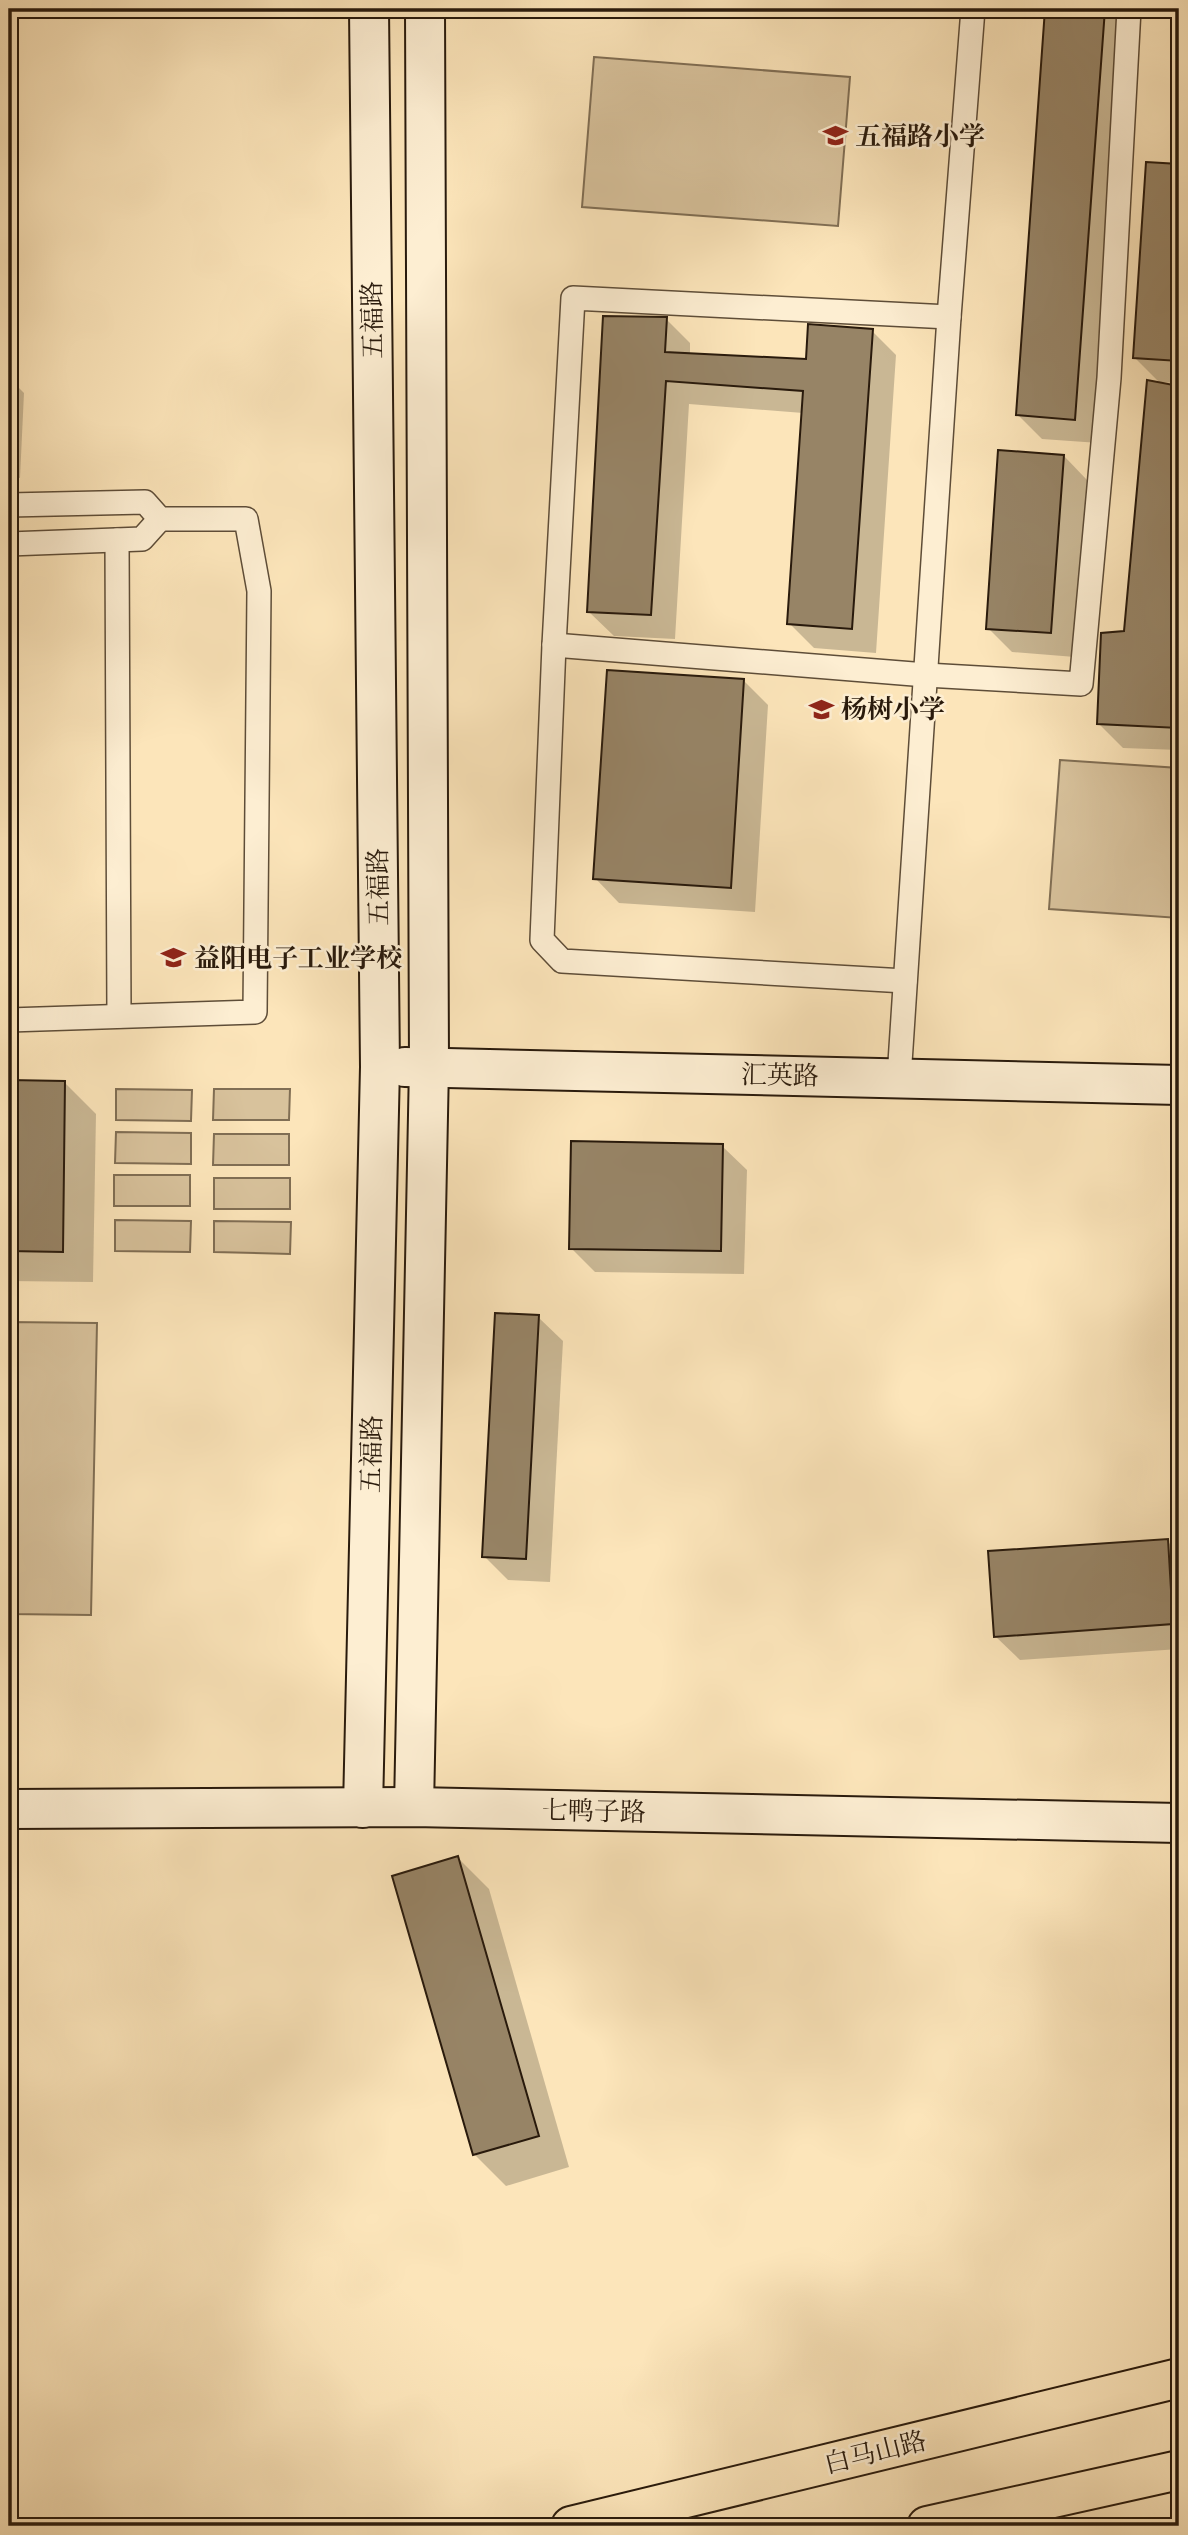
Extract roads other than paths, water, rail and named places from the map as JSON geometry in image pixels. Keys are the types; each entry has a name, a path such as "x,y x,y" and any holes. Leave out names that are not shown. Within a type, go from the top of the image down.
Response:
{"main road":[{"name":"白马山路","path":"571,2526 1179,2378"},
{"path":"927,2526 1179,2470"}],"street":[{"name":"五福路","path":"363,1808 380,1067 369,9"},
{"path":"414,1807 429,1066 425,9"},
{"name":"汇英路","path":"380,1067 429,1066 1179,1085"},
{"name":"七鸭子路","path":"9,1809 414,1807 1179,1823"}],"lane":[{"path":"899,1078 949,317 973,9"},
{"path":"554,645 926,675 1082,684 1109,378 1129,9"},
{"path":"905,981 562,961 542,940 554,645 573,298 949,317"},
{"path":"9,505 145,502 160,519"},
{"path":"9,544 142,539 160,519 246,519 259,591 255,1012 9,1020"},
{"path":"117,540 119,1016"}],"place":[{"name":"五福路小学","path":"835,136"},
{"name":"杨树小学","path":"821,709"},
{"name":"益阳电子工业学校","path":"174,958"}]}
